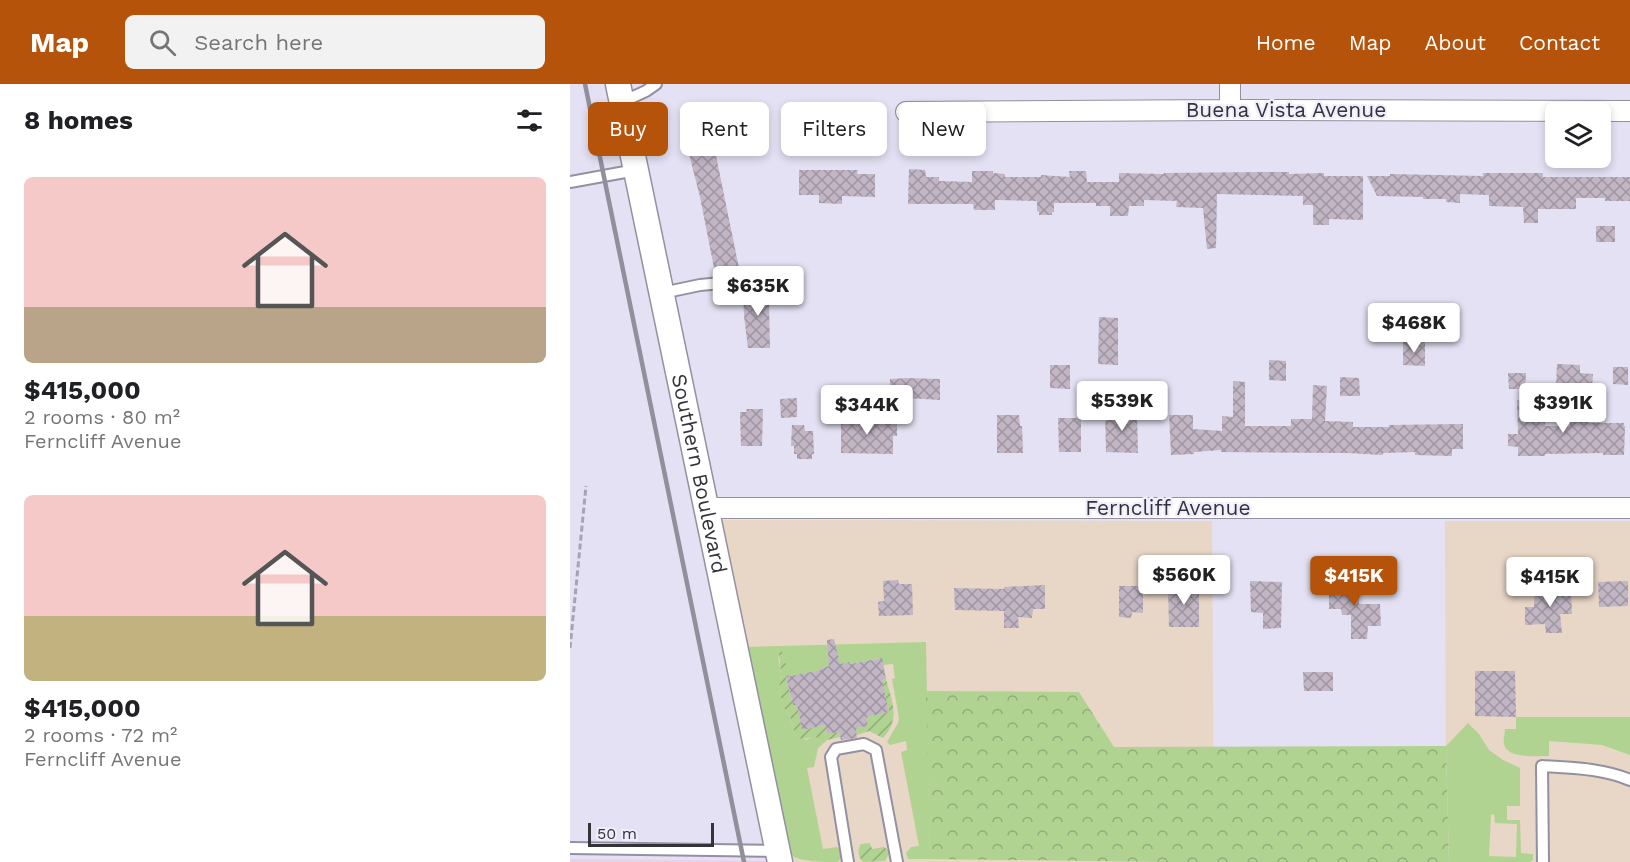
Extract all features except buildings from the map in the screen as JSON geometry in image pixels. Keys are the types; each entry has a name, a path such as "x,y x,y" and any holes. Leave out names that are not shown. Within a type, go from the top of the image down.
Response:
{"street":[{"path":"1230,84 1230,110"},
{"name":"Southern Boulevard","path":"620,93 779,857"},
{"name":"Buena Vista Avenue","path":"986,112 1630,111"},
{"name":"Ferncliff Avenue","path":"707,508 1630,508"}],"lane":[{"path":"620,93 646,91 656,84"},
{"path":"570,182 636,170"},
{"path":"662,293 700,285 754,280"},
{"path":"848,862 831,757 836,749 864,744 876,750 897,862"},
{"path":"1543,862 1542,766 1596,770 1630,780"},
{"path":"570,848 718,850 779,857"},
{"path":"718,850 719,862"}],"path":[{"path":"570,648 586,486"}],"shaded area":[{"path":"721,520 1212,521 1214,862 780,862 747,646"},
{"path":"1445,521 1630,521 1630,862 1271,862 1449,861"},
{"path":"570,859 780,861 780,862 570,862"}],"green space":[{"path":"926,642 930,859 908,859 906,853 911,847 919,846 901,752 907,750 906,741 890,745 887,742 899,718 892,679 895,678 893,664 883,665 881,658 850,664 839,662 829,664 821,670 789,677 778,655 781,674 779,688 783,707 790,715 795,735 806,740 816,737 823,744 818,748 814,767 807,768 823,849 837,847 842,851 838,862 812,861 794,857 790,854 747,647"},
{"path":"781,651 789,677 786,678 793,705 797,705 802,730 825,725 827,734 839,732 840,737 827,740 823,744 816,737 802,739 795,735 790,715 783,707 779,688 781,674 779,652"},
{"path":"886,679 894,710 889,731 883,738 869,731 857,735 856,728 868,726 866,717 889,712 882,680"},
{"path":"926,691 1079,692 1114,747 1446,746 1449,862 930,859"},
{"path":"1516,717 1630,717 1630,755 1602,745 1549,741 1549,756 1516,754 1506,749 1504,741 1505,729 1516,729"},
{"path":"1468,723 1479,734 1489,750 1520,768 1520,806 1507,806 1507,820 1520,820 1521,853 1533,854 1533,860 1530,862 1449,862 1446,746","holes":["1494,814 1495,823 1517,824 1516,857 1489,856 1491,815"]},
{"path":"870,843 872,849 884,847 889,851 885,861 863,862 861,860 859,853 861,844"}],"railway":[{"path":"585,84 744,862"}]}
